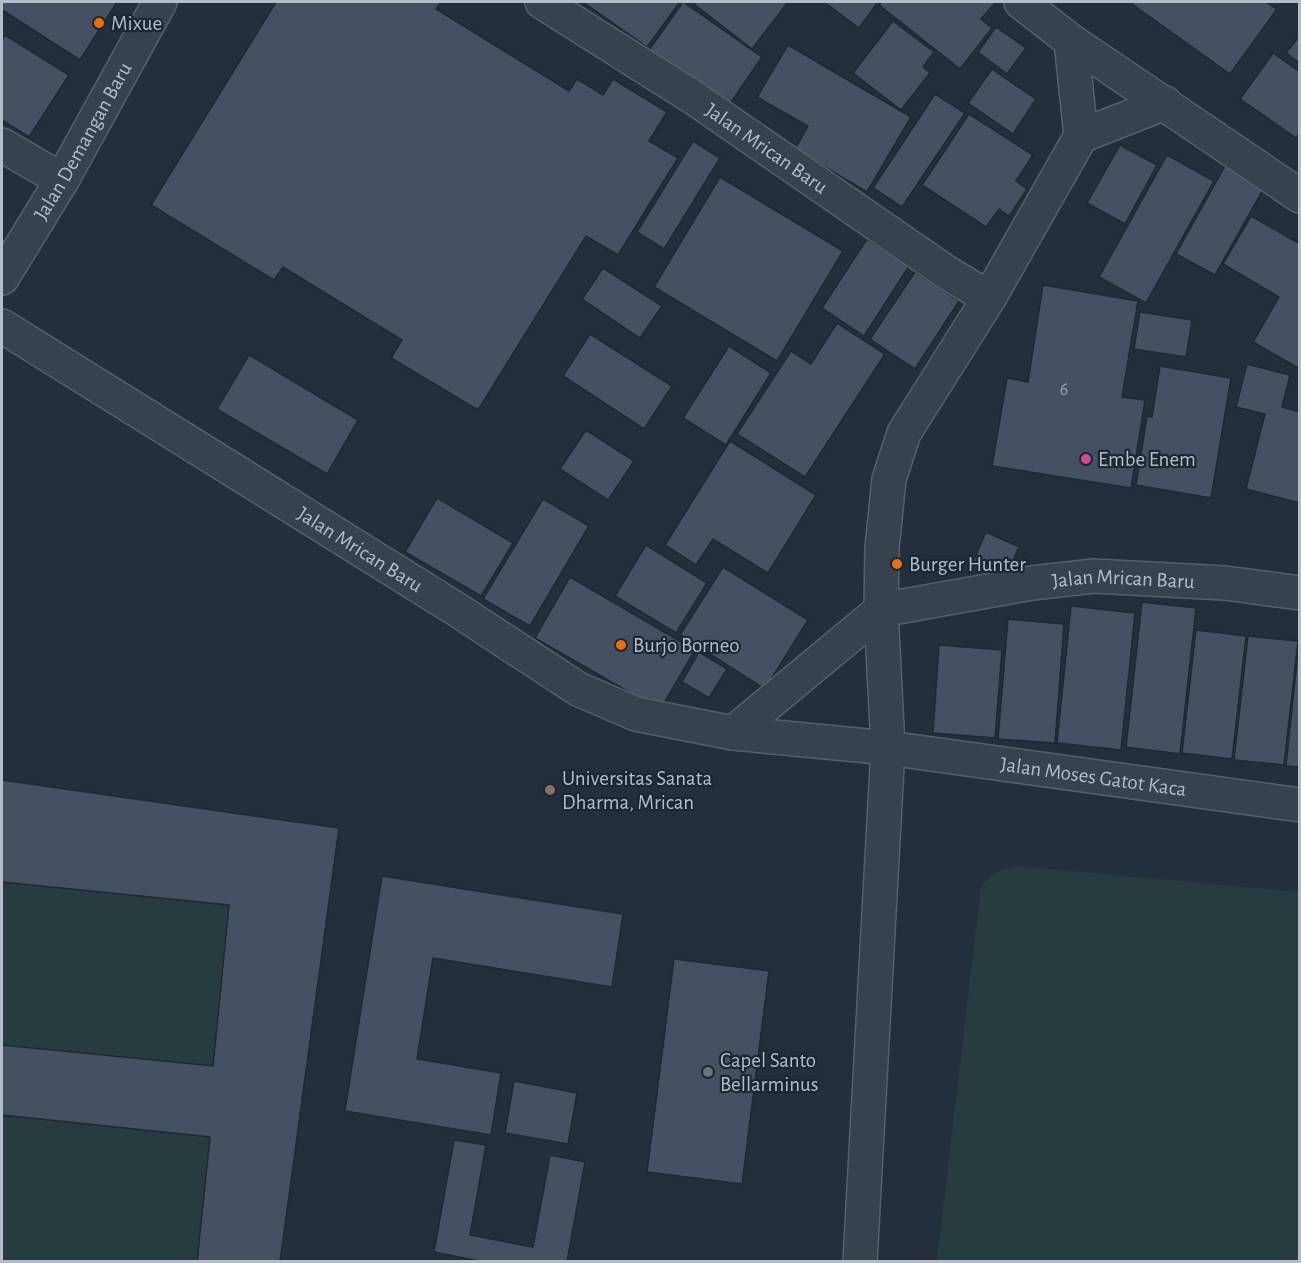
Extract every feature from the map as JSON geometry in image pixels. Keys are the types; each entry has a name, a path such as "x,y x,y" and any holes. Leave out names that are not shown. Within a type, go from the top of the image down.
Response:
{"street":[{"name":"Jalan Demangan Baru","path":"2,278 62,180 160,2"},
{"name":"Jalan Mrican Baru","path":"542,2 694,98 946,272 989,298"},
{"path":"1021,2 1071,40 1299,196"},
{"path":"860,1262 888,748 881,610 882,548 889,479 904,433 989,298 1081,136 1071,40"},
{"path":"1081,136 1165,103"},
{"path":"2,145 62,180"},
{"name":"Jalan Mrican Baru","path":"2,326 456,609 578,689 636,714 733,733 888,748"},
{"name":"Jalan Mrican Baru","path":"733,733 881,610 1032,583 1094,576 1225,583 1299,593"},
{"name":"Jalan Moses Gatot Kaca","path":"888,748 1299,806"}],"green space":[{"path":"1017,866 1299,892 1299,1261 937,1261 981,887 996,873"},
{"path":"2,882 229,905 213,1066 2,1045"},
{"path":"2,1115 210,1137 197,1261 2,1261"}],"building":[{"path":"2,2 117,2 80,60 2,10"},
{"path":"276,2 441,2 436,9 569,91 577,79 603,95 613,79 667,112 649,141 678,158 618,255 586,236 478,410 391,358 402,340 283,267 274,280 151,205"},
{"path":"583,2 678,2 679,3 647,47"},
{"path":"683,2 762,57 727,108 647,53"},
{"path":"696,2 788,2 752,49 694,4"},
{"path":"824,2 878,2 859,28"},
{"path":"882,2 996,2 981,19 992,28 960,69 879,5"},
{"path":"1134,2 1266,2 1277,9 1230,74 1132,4"},
{"path":"893,21 934,52 923,67 930,73 901,110 853,73"},
{"path":"996,27 1026,48 1007,74 978,52"},
{"path":"5,35 69,75 29,137 2,120 2,40"},
{"path":"1300,35 1300,63 1286,53"},
{"path":"788,45 911,117 867,192 795,149 808,126 757,97"},
{"path":"1273,53 1300,72 1300,133 1296,138 1240,99"},
{"path":"992,69 1036,99 1013,134 968,103"},
{"path":"935,94 965,113 902,207 873,188"},
{"path":"969,114 1033,155 1016,181 1027,189 1009,216 999,209 986,227 922,185"},
{"path":"693,141 720,158 664,249 637,232"},
{"path":"1120,145 1157,165 1125,224 1087,203"},
{"path":"1167,155 1214,181 1146,303 1099,277"},
{"path":"1226,164 1265,186 1215,275 1176,254"},
{"path":"720,177 843,251 777,361 654,287"},
{"path":"1251,216 1300,244 1300,369 1253,342 1279,297 1223,264"},
{"path":"867,239 909,266 864,336 822,308"},
{"path":"603,268 662,306 640,338 582,299"},
{"path":"915,272 959,301 915,369 870,339"},
{"path":"1043,285 1138,301 1122,397 1145,400 1131,488 992,466 1007,378 1028,382"},
{"path":"1140,312 1192,320 1186,357 1134,349"},
{"path":"837,323 885,354 805,477 737,434 791,351 811,364"},
{"path":"590,334 672,386 644,429 563,376"},
{"path":"729,346 771,373 726,445 683,418"},
{"path":"249,355 358,420 327,474 217,409"},
{"path":"1247,364 1290,375 1282,407 1300,412 1300,503 1246,489 1265,414 1236,407"},
{"path":"1160,366 1231,378 1211,498 1136,485 1147,416 1152,417"},
{"path":"586,430 634,461 608,500 560,469"},
{"path":"730,441 816,495 768,573 713,539 696,565 665,545"},
{"path":"437,498 513,543 481,596 405,552"},
{"path":"543,499 589,526 530,626 483,599"},
{"path":"986,532 1019,547 1006,576 973,562"},
{"path":"646,545 707,583 676,633 615,596"},
{"path":"723,567 808,620 765,689 680,635"},
{"path":"570,577 695,650 660,710 535,638"},
{"path":"1142,602 1196,608 1180,754 1126,747"},
{"path":"1071,606 1135,613 1121,750 1057,743"},
{"path":"1008,619 1064,624 1055,743 998,739"},
{"path":"1196,630 1246,636 1232,759 1182,753"},
{"path":"1248,636 1298,641 1284,765 1234,760"},
{"path":"1300,642 1300,767 1286,766"},
{"path":"939,645 1002,650 995,738 933,733"},
{"path":"699,652 727,669 709,698 682,682"},
{"path":"2,780 339,828 280,1262 197,1262 210,1137 2,1115 2,1045 213,1066 229,905 2,882"},
{"path":"382,876 623,914 612,987 433,958 417,1059 501,1073 491,1135 345,1111"},
{"name":"Capel Santo Bellarminus","path":"674,959 769,971 742,1184 647,1172"},
{"path":"514,1081 577,1093 568,1144 505,1133"},
{"path":"454,1140 486,1145 470,1235 533,1247 550,1155 585,1162 567,1262 484,1262 434,1252"}],"place":[{"name":"Mixue","path":"99,23"},
{"name":"Embe Enem","path":"1086,459"},
{"name":"Burger Hunter","path":"897,564"},
{"name":"Burjo Borneo","path":"621,645"},
{"name":"Universitas Sanata Dharma, Mrican","path":"550,790"},
{"name":"Capel Santo Bellarminus","path":"708,1072"}]}
